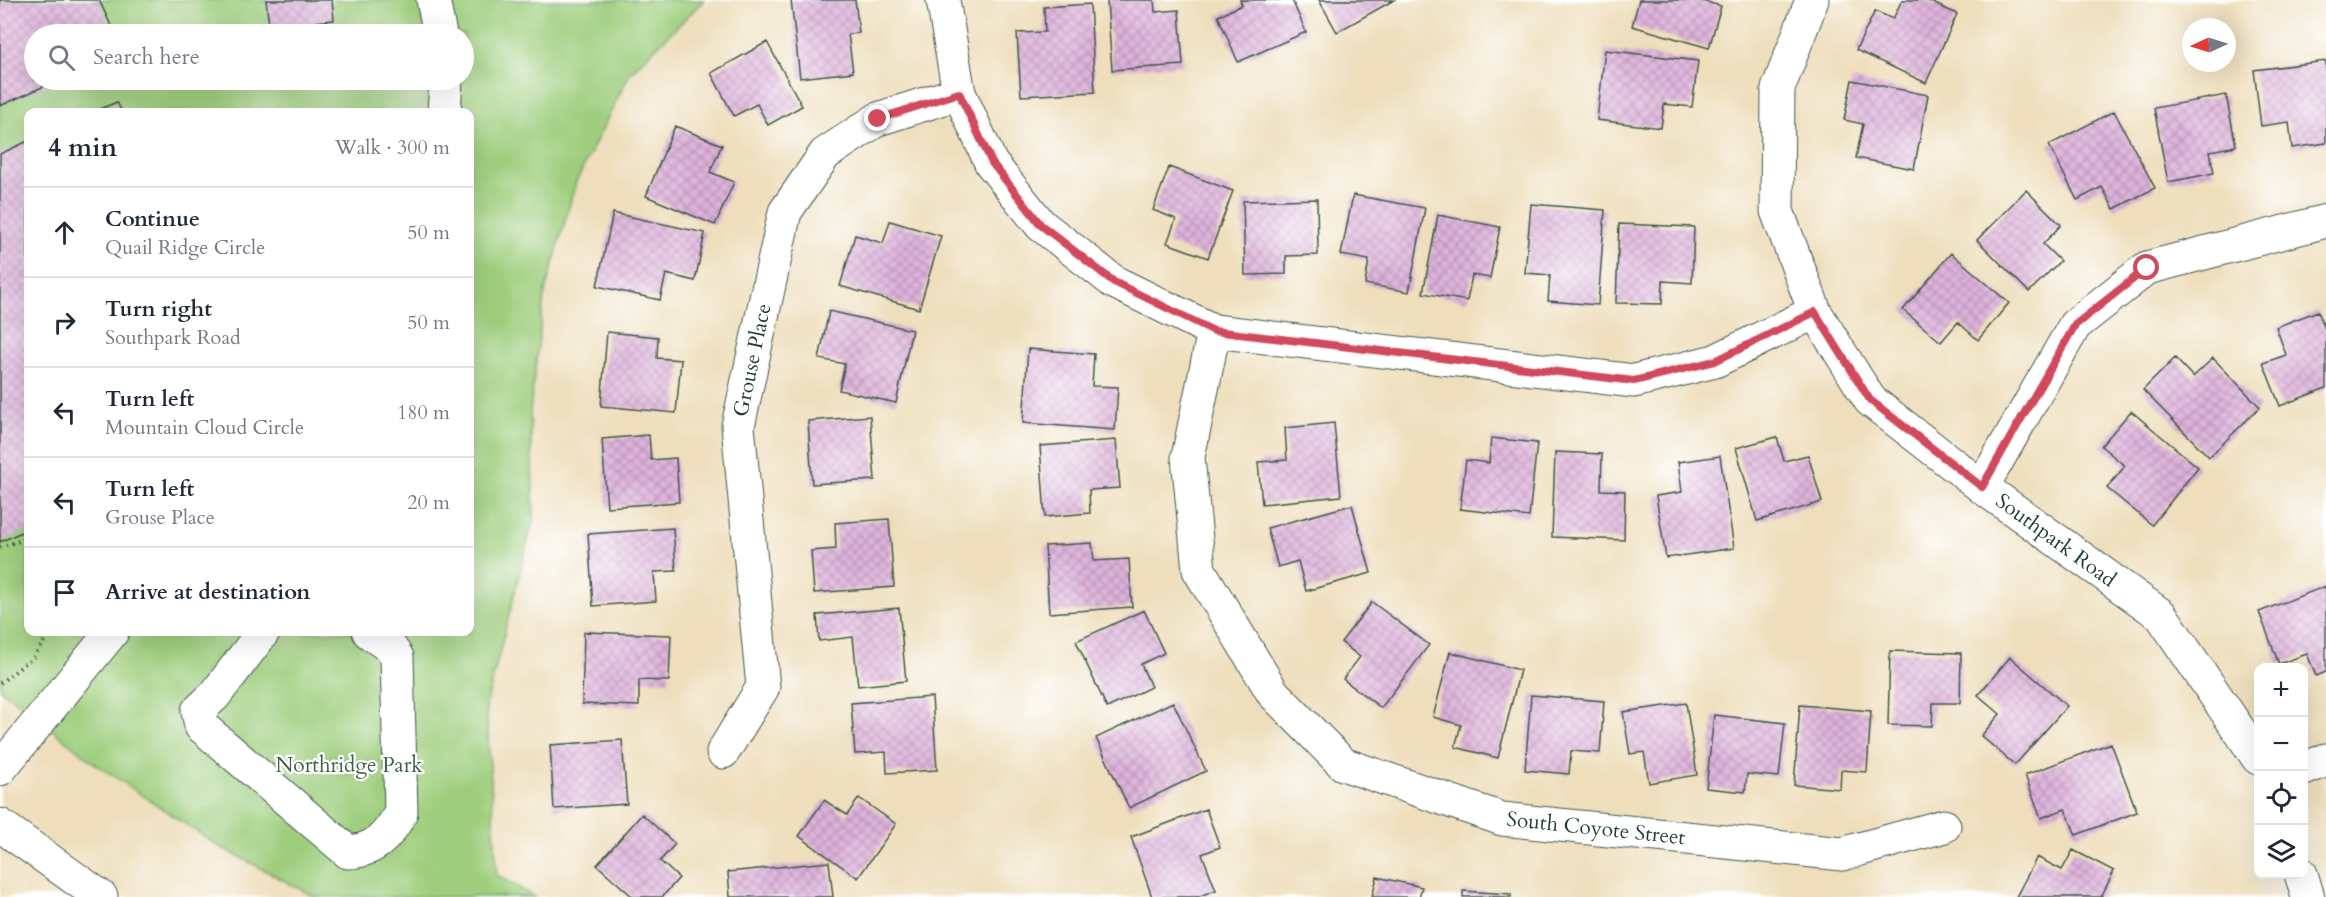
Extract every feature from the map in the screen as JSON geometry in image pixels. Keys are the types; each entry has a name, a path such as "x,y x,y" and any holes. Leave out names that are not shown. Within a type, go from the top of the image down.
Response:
{"street":[{"path":"433,0 438,24"},
{"path":"943,0 959,93 992,163 1041,225 1114,282 1214,331 1634,381 1715,361 1815,312"},
{"name":"Southpark Road","path":"1812,0 1778,89 1777,211 1815,312 1870,400 1982,487 2161,615 2254,751"},
{"path":"444,108 445,90"},
{"name":"Grouse Place","path":"723,752 763,687 738,426 784,212 825,154 878,119 959,93"},
{"path":"1982,487 2075,325 2147,268 2326,221"},
{"name":"South Coyote Street","path":"1214,331 1188,457 1199,570 1273,693 1344,764 1502,819 1842,854 1944,826"},
{"path":"0,769 109,636"},
{"path":"260,636 215,695 198,711 201,726 348,852 372,848 393,828 401,812 397,657 390,647 375,636"},
{"path":"2308,767 2326,760"},
{"path":"0,825 101,897"},
{"path":"2303,879 2308,897"}],"path":[{"path":"0,547 24,539"},
{"path":"0,683 35,656 48,636"}],"green space":[{"name":"Northridge Park","path":"0,0 704,0 630,73 576,182 544,296 530,411 534,517 486,705 497,875 535,897 315,897 217,845 97,765 0,689"}],"building":[{"path":"0,0 99,0 110,24 24,24 24,90 36,90 0,106"},
{"path":"266,0 332,0 334,20 316,22 316,24 269,24"},
{"path":"791,0 855,0 859,33 848,34 853,72 800,78"},
{"path":"1107,0 1154,0 1155,12 1179,10 1183,65 1112,70"},
{"path":"1240,0 1292,0 1306,32 1238,62 1218,16 1242,5"},
{"path":"1319,0 1394,0 1337,32"},
{"path":"1639,0 1699,0 1721,6 1709,48 1632,26"},
{"path":"1902,0 1926,0 1957,14 1926,83 1856,50 1875,11 1893,19"},
{"path":"1090,4 1095,92 1021,96 1017,33 1045,32 1044,7"},
{"path":"767,42 802,106 768,125 757,104 734,116 711,73"},
{"path":"1605,50 1698,61 1692,107 1664,104 1661,128 1597,120"},
{"path":"2326,61 2326,143 2292,148 2289,122 2261,126 2254,70"},
{"path":"1852,80 1928,95 1914,169 1856,158 1863,124 1844,120"},
{"path":"2226,95 2236,146 2210,151 2214,173 2168,182 2154,108"},
{"path":"117,102 120,108 103,108"},
{"path":"2114,111 2155,188 2114,209 2102,187 2077,200 2049,145"},
{"path":"675,126 722,145 710,172 734,182 715,225 646,196"},
{"path":"24,143 24,531 0,542 0,154"},
{"path":"1169,167 1233,191 1208,258 1167,243 1176,219 1153,210"},
{"path":"2026,190 2061,225 2043,244 2060,261 2029,292 1977,240"},
{"path":"1353,195 1425,208 1409,292 1365,284 1369,260 1341,255"},
{"path":"1317,199 1318,255 1286,256 1286,274 1245,275 1243,201"},
{"path":"1531,204 1605,210 1598,305 1548,301 1550,275 1525,273"},
{"path":"613,213 705,233 695,281 666,274 660,300 597,286"},
{"path":"1438,215 1500,227 1490,278 1472,275 1467,301 1423,293"},
{"path":"890,221 941,236 919,309 840,286 855,235 883,243"},
{"path":"1619,224 1694,227 1692,283 1663,281 1662,304 1616,303"},
{"path":"1951,253 2009,303 1978,340 1958,322 1941,342 1903,310"},
{"path":"829,311 912,330 896,403 839,390 845,364 819,359"},
{"path":"2318,311 2326,332 2326,388 2280,406 2263,363 2286,355 2276,327"},
{"path":"607,332 658,337 657,358 681,360 676,413 601,406"},
{"path":"1028,349 1094,354 1092,386 1118,387 1115,430 1023,423"},
{"path":"2175,358 2193,377 2213,358 2260,407 2209,457 2143,390"},
{"path":"2131,411 2198,467 2152,525 2107,488 2125,466 2101,446"},
{"path":"870,416 875,480 812,484 808,421"},
{"path":"1334,423 1341,496 1262,504 1258,462 1287,460 1285,428"},
{"path":"649,435 651,460 676,458 679,502 607,507 602,439"},
{"path":"1777,437 1784,461 1808,455 1822,502 1757,521 1736,448"},
{"path":"1491,438 1537,443 1529,517 1460,509 1466,460 1489,463"},
{"path":"1116,440 1120,488 1089,490 1090,513 1045,517 1040,446"},
{"path":"1555,452 1602,454 1601,490 1625,491 1624,540 1552,537"},
{"path":"1720,456 1734,548 1666,558 1656,496 1682,492 1678,462"},
{"path":"1352,505 1371,573 1306,591 1298,561 1278,567 1267,528"},
{"path":"889,519 894,587 814,593 811,551 836,549 835,523"},
{"path":"673,528 676,571 654,572 656,601 593,606 588,534"},
{"path":"1092,543 1094,561 1129,559 1132,607 1049,613 1045,546"},
{"path":"2326,586 2326,672 2316,676 2307,654 2279,663 2259,612"},
{"path":"1372,602 1429,645 1381,708 1343,679 1360,657 1341,642"},
{"path":"899,608 906,681 858,686 853,637 819,641 817,615"},
{"path":"1144,610 1164,653 1141,664 1151,687 1107,708 1076,641"},
{"path":"584,632 671,635 669,681 639,680 639,706 582,704"},
{"path":"1890,651 1961,653 1960,703 1933,703 1932,726 1888,725"},
{"path":"1450,652 1520,670 1498,758 1455,747 1461,725 1433,717"},
{"path":"2010,657 2067,706 2015,765 1981,736 2000,714 1978,695"},
{"path":"1531,695 1604,701 1600,753 1571,751 1569,774 1525,770"},
{"path":"932,697 937,770 887,773 886,752 855,754 851,703"},
{"path":"1173,702 1206,771 1129,808 1096,738"},
{"path":"1686,703 1697,775 1649,783 1644,752 1630,754 1623,712"},
{"path":"1800,705 1871,711 1867,772 1841,770 1840,789 1794,785"},
{"path":"1714,715 1785,723 1779,777 1747,774 1745,792 1706,788"},
{"path":"622,740 627,804 554,809 550,745"},
{"path":"2111,743 2137,812 2076,835 2065,809 2041,818 2025,775"},
{"path":"859,798 896,824 858,878 799,836 824,800 847,815"},
{"path":"1206,809 1220,847 1202,854 1216,890 1197,897 1152,897 1131,837"},
{"path":"642,814 675,844 660,861 679,878 662,897 633,897 597,865"},
{"path":"2073,850 2114,871 2101,897 2016,897 2037,857 2062,870"},
{"path":"829,862 833,897 730,897 728,872"},
{"path":"1377,877 1422,887 1419,897 1372,897"},
{"path":"1463,891 1511,894 1511,897 1463,897"}],"route":[{"path":"878,119 959,93 992,163 1041,225 1114,282 1214,331 1634,381 1715,361 1815,312 1870,400 1982,487 2075,325 2147,268"}]}
